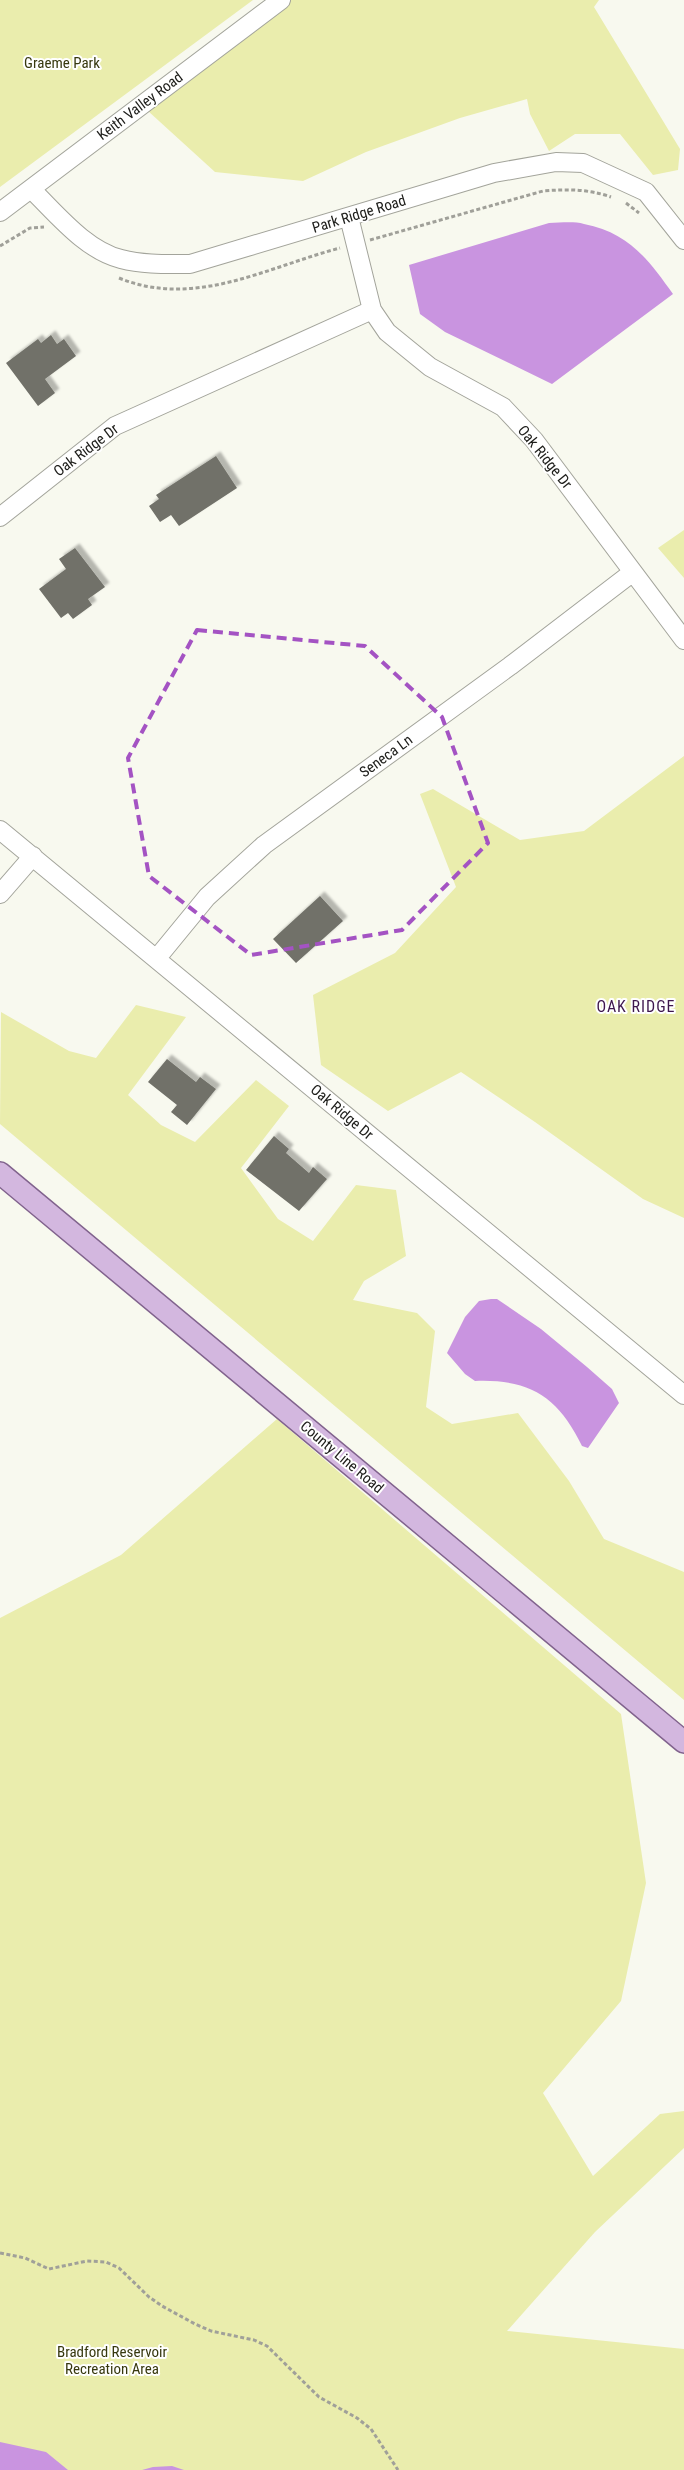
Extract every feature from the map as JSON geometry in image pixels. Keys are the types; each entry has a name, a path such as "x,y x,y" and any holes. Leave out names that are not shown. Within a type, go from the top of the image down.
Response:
{"main road":[{"name":"County Line Road","path":"0,1172 684,1742"}],"street":[{"name":"Keith Valley Road","path":"0,212 280,0"},
{"name":"Park Ridge Road","path":"31,189 91,244 120,259 152,264 190,264 494,172 556,162 583,163 646,192 684,240"},
{"name":"Oak Ridge Dr","path":"349,217 372,310 387,332 430,367 503,407 534,440 684,640"},
{"name":"Oak Ridge Dr","path":"0,517 115,426 372,310"},
{"name":"Seneca Ln","path":"156,958 207,897 264,845 510,666 633,572"},
{"name":"Oak Ridge Dr","path":"0,830 684,1395"},
{"path":"0,894 33,856"}],"path":[{"path":"0,2252 24,2258 49,2269 87,2261 106,2262 120,2268 149,2297 162,2306 211,2332 254,2340 267,2346 319,2396 371,2428 398,2470"}],"highlighted area":[{"path":"197,630 365,646 442,717 488,843 402,930 251,955 149,876 128,758"}],"green space":[{"name":"Graeme Park","path":"0,0 253,0 0,187"},
{"path":"287,0 599,0 594,7 680,149 678,170 653,175 620,134 575,134 549,151 530,114 527,99 460,118 366,152 303,181 215,172 148,111"},
{"path":"684,530 684,578 658,548"},
{"path":"684,756 684,1218 643,1199 461,1072 388,1111 321,1065 313,995 395,953 456,887 420,794 433,789 520,840 584,831"},
{"path":"136,1005 186,1017 128,1095 161,1125 195,1142 256,1080 289,1106 241,1168 278,1219 313,1241 356,1185 396,1190 406,1256 364,1281 353,1300 417,1313 435,1331 426,1407 452,1424 518,1413 569,1481 604,1539 684,1572 684,1700 0,1124 1,1012 69,1051 96,1058"},
{"name":"Bradford Reservoir Recreation Area","path":"277,1419 621,1714 646,1883 621,2001 543,2093 593,2176 660,2114 684,2111 684,2148 595,2232 507,2331 684,2349 684,2470 0,2470 0,1618 121,1555"}],"shaded area":[{"path":"549,223 580,223 600,228 613,234 636,249 646,259 673,294 552,384 445,332 420,314 409,265"},
{"path":"497,1299 541,1329 612,1389 619,1403 588,1448 582,1446 563,1415 540,1394 512,1383 475,1381 465,1374 447,1353 465,1317 479,1301"},
{"path":"0,2442 46,2452 68,2470 0,2470"},
{"path":"172,2466 184,2470 142,2470 153,2467"}],"building":[{"path":"51,335 57,344 64,339 76,356 45,379 55,393 38,406 6,363 38,339 41,343"},
{"path":"216,456 237,488 179,526 171,515 160,522 149,506 159,499 156,495"},
{"path":"75,548 105,587 88,599 92,605 73,619 68,613 61,618 39,589 66,569 59,559"},
{"path":"320,896 343,921 296,963 273,939"},
{"path":"167,1059 196,1082 200,1077 216,1089 187,1125 171,1112 177,1105 148,1082"},
{"path":"274,1136 289,1149 286,1153 309,1173 313,1167 327,1179 299,1211 246,1170"}],"district":[{"name":"OAK RIDGE","path":"636,1006"}]}
